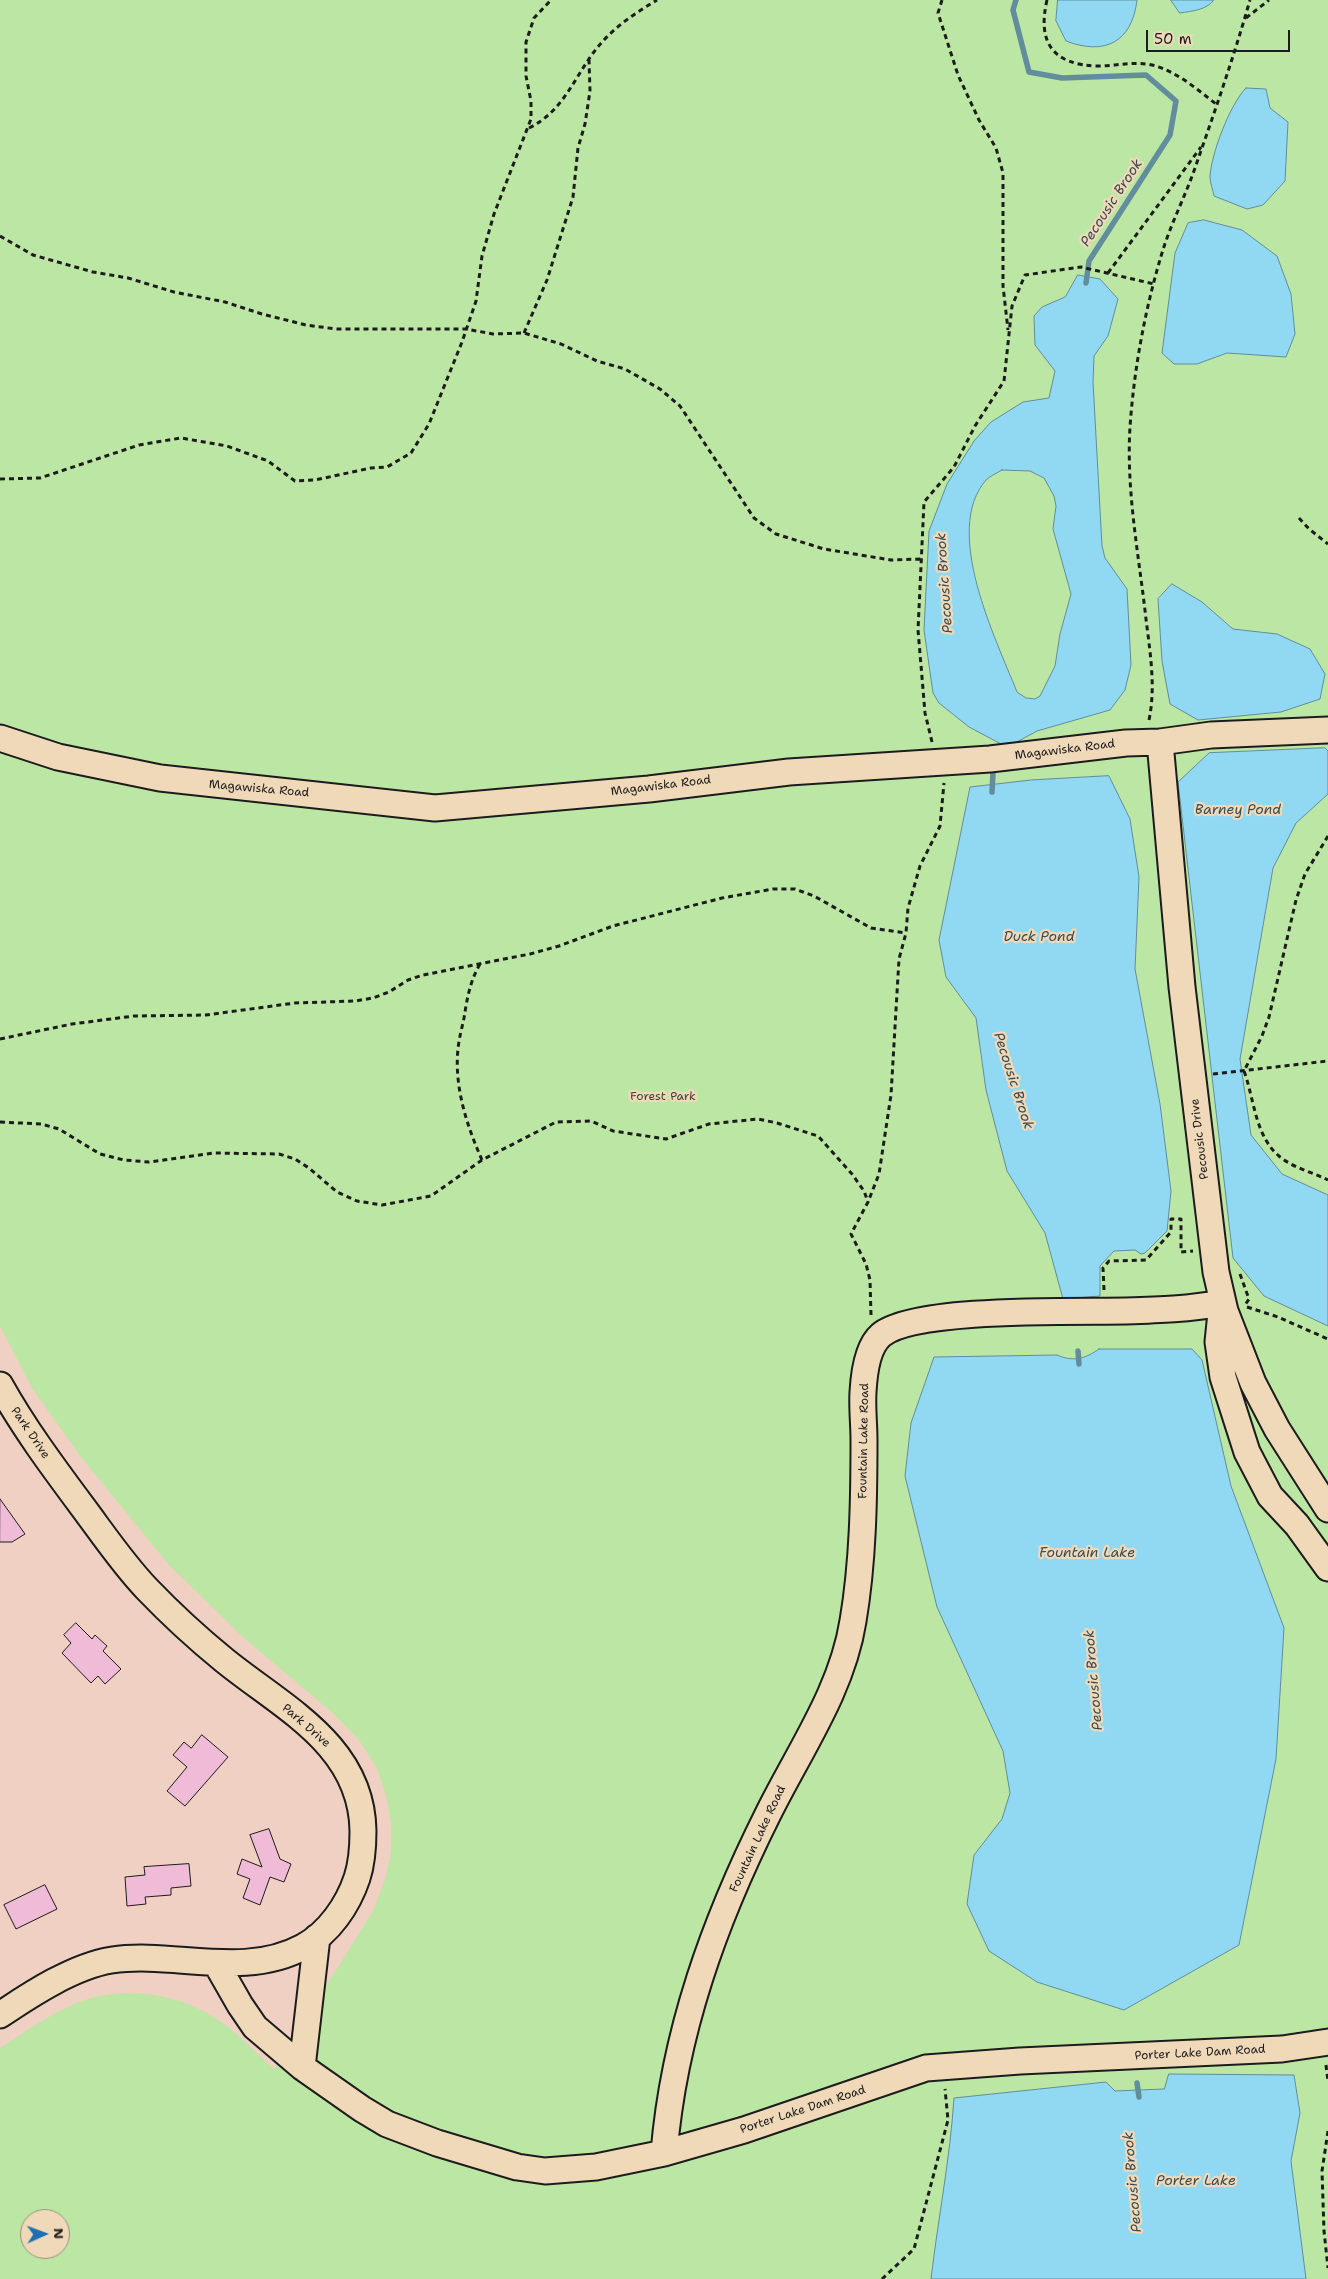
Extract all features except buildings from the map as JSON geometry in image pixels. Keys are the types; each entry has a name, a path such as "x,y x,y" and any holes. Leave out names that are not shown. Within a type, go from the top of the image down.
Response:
{"street":[{"name":"Magawiska Road","path":"0,738 58,757 160,778 436,808 649,789 789,772 990,759 1126,743 1152,743 1211,735 1328,730"},
{"name":"Pecousic Drive","path":"1152,743 1213,1249 1223,1307 1259,1397 1328,1509"},
{"name":"Fountain Lake Road","path":"664,2153 672,2079 698,1981 760,1831 833,1691 847,1652 856,1605 861,1548 864,1437 863,1392 872,1346 885,1332 919,1321 1011,1312 1223,1307"},
{"path":"1223,1307 1218,1342 1223,1377 1248,1452 1270,1496 1297,1525 1328,1568"},
{"name":"Park Drive","path":"0,2015 48,1985 100,1963 143,1958 216,1963 260,1960 291,1952 318,1937 339,1913 354,1886 363,1847 363,1819 356,1788 333,1750 316,1732 224,1660 169,1612 144,1586 47,1458 1,1387"},
{"path":"302,2067 318,1937"},
{"name":"Porter Lake Dam Road","path":"216,1963 255,2028 302,2067 362,2109 387,2124 437,2143 518,2167 545,2171 571,2170 621,2163 664,2153 744,2130 926,2068 1282,2049 1316,2045 1327,2039"}],"path":[{"path":"0,479 40,478 139,445 181,438 227,446 268,461 296,481 315,480 371,468 387,467 411,453 429,424 476,300 482,256 494,214 531,119 531,101 526,76 526,42 534,18 551,0"},
{"path":"528,129 544,121 555,110 598,47 622,24 657,0"},
{"path":"942,0 938,13 958,75 979,120 996,148 1003,174 1003,286 1008,335"},
{"path":"1047,0 1044,19 1046,40 1056,55 1064,60 1085,65 1132,63 1160,68 1188,83 1216,104"},
{"path":"1152,743 1149,648 1131,488 1130,430 1139,357 1163,251 1203,144 1250,0"},
{"path":"1244,18 1269,0"},
{"path":"524,333 547,280 573,197 578,148 585,124 590,91 589,60"},
{"path":"1108,273 1203,144"},
{"path":"0,236 33,255 93,272 128,278 174,292 225,302 306,325 336,329 466,329 493,334 524,333 561,344 597,361 625,369 660,389 680,406 754,518 776,534 840,551 891,560 921,559"},
{"path":"1081,266 1154,284"},
{"path":"1299,518 1309,529 1328,544"},
{"path":"1328,836 1302,883 1288,926 1278,985 1269,1017 1262,1036 1244,1070 1262,1132 1270,1147 1279,1157 1328,1180"},
{"path":"0,1039 72,1024 134,1016 206,1014 295,1003 354,1001 373,998 423,975 552,948 613,926 722,898 773,889 795,889 808,893 871,928 906,933"},
{"path":"480,964 472,978 467,996 458,1049 458,1078 468,1125 482,1160"},
{"path":"1207,1074 1328,1061"},
{"path":"0,1122 41,1124 59,1129 100,1154 124,1160 149,1162 214,1154 279,1154 295,1159 337,1192 357,1201 382,1205 431,1196 482,1160 556,1122 591,1121 613,1131 666,1139 709,1124 758,1119 792,1127 818,1136 852,1174 864,1191 868,1202"},
{"path":"1104,1311 1104,1268 1109,1261 1146,1260 1171,1232 1171,1219 1181,1219 1181,1252 1213,1249"},
{"path":"1223,1307 1258,1309 1328,1339"},
{"path":"882,2279 914,2248 948,2120 943,2066"},
{"path":"1328,2130 1322,2171 1324,2231 1328,2268"}],"green space":[{"name":"Forest Park","path":"0,0 1328,0 1328,2279 0,2279 0,2048 44,2019 72,2005 107,1995 144,1994 180,2001 214,2017 238,2035 274,2069 373,1911 385,1880 391,1852 391,1825 387,1799 377,1768 359,1740 334,1714 244,1638 169,1565 81,1457 32,1388 0,1326"}],"water":[{"path":"1058,0 1137,0 1134,14 1123,35 1114,42 1104,46 1093,47 1066,41 1056,21"},
{"path":"1171,0 1214,0 1203,8 1180,13"},
{"path":"1246,88 1266,89 1270,108 1288,122 1285,181 1263,205 1247,209 1214,196 1210,182 1211,167 1222,130 1234,105"},
{"path":"1204,220 1242,230 1277,256 1291,294 1295,334 1286,357 1227,353 1197,364 1174,364 1162,353 1175,253 1188,223"},
{"path":"1078,275 1100,279 1118,299 1108,336 1094,356 1093,382 1102,546 1105,558 1127,589 1131,665 1125,690 1110,710 1037,731 1015,743 1003,745 969,727 939,703 933,693 924,630 929,531 947,484 974,441 991,422 1023,402 1049,398 1055,371 1035,345 1034,316 1042,307 1065,297","holes":["1002,470 1030,471 1044,478 1054,496 1056,506 1053,529 1071,594 1060,634 1055,666 1040,696 1035,699 1026,698 1017,692 997,644 977,585 971,556 969,527 974,502 986,480"]},
{"path":"1172,584 1202,602 1233,629 1277,634 1310,649 1325,674 1320,699 1281,712 1198,720 1170,704 1162,661 1158,599"},
{"name":"Barney Pond","path":"1325,748 1328,751 1328,794 1296,823 1273,868 1240,1059 1251,1135 1282,1174 1328,1195 1328,1326 1264,1296 1233,1258 1178,782 1209,753"},
{"name":"Duck Pond","path":"1109,776 1130,819 1139,877 1135,969 1160,1104 1171,1191 1167,1231 1145,1253 1141,1254 1135,1250 1114,1251 1100,1266 1100,1296 1063,1299 1045,1233 1007,1171 986,1090 976,1018 946,977 939,940 970,787 1031,780"},
{"name":"Fountain Lake","path":"1099,1349 1192,1349 1202,1360 1231,1486 1284,1628 1276,1759 1239,1945 1124,2010 1037,1982 989,1951 967,1904 974,1855 1002,1819 1010,1793 1003,1751 937,1607 905,1476 911,1423 934,1357 1057,1355 1074,1359 1089,1355"},
{"name":"Porter Lake","path":"1169,2074 1294,2075 1300,2113 1291,2161 1306,2279 931,2279 950,2144 954,2098 1106,2082 1115,2091 1164,2089"}],"waterway":[{"name":"Pecousic Brook","path":"1016,0 1013,10 1029,72 1062,78 1146,75 1176,101 1170,135 1089,261 1086,283"},
{"name":"Pecousic Brook","path":"992,792 993,773"},
{"name":"Pecousic Brook","path":"1078,1351 1079,1364"},
{"name":"Pecousic Brook","path":"1137,2083 1139,2097"}]}
